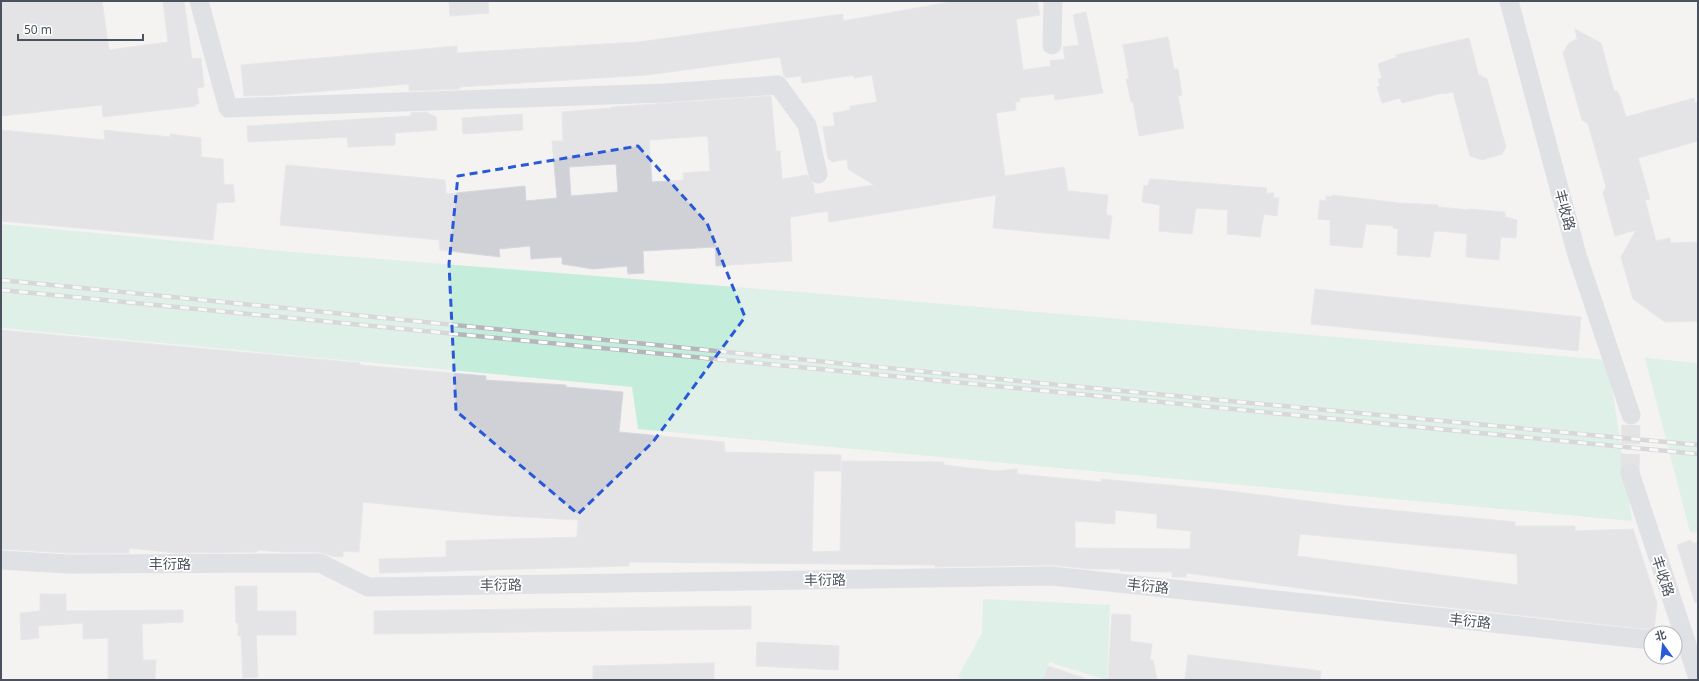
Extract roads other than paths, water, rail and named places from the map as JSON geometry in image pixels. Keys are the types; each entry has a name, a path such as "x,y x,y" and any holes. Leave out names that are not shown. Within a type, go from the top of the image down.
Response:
{"street":[{"path":"199,1 228,108 665,93 778,84 807,125 818,174"},
{"path":"1052,44 1053,1"},
{"name":"丰收路","path":"1510,1 1577,255 1631,415"},
{"name":"丰收路","path":"1630,473 1698,678"},
{"name":"丰衍路","path":"1,560 68,564 320,563 368,587 1052,576 1643,639"}],"tunnel":[{"path":"1630,473 1631,415"}],"railway":[{"path":"1,280 1049,384 1698,445"},
{"path":"1,290 1698,454"}]}
